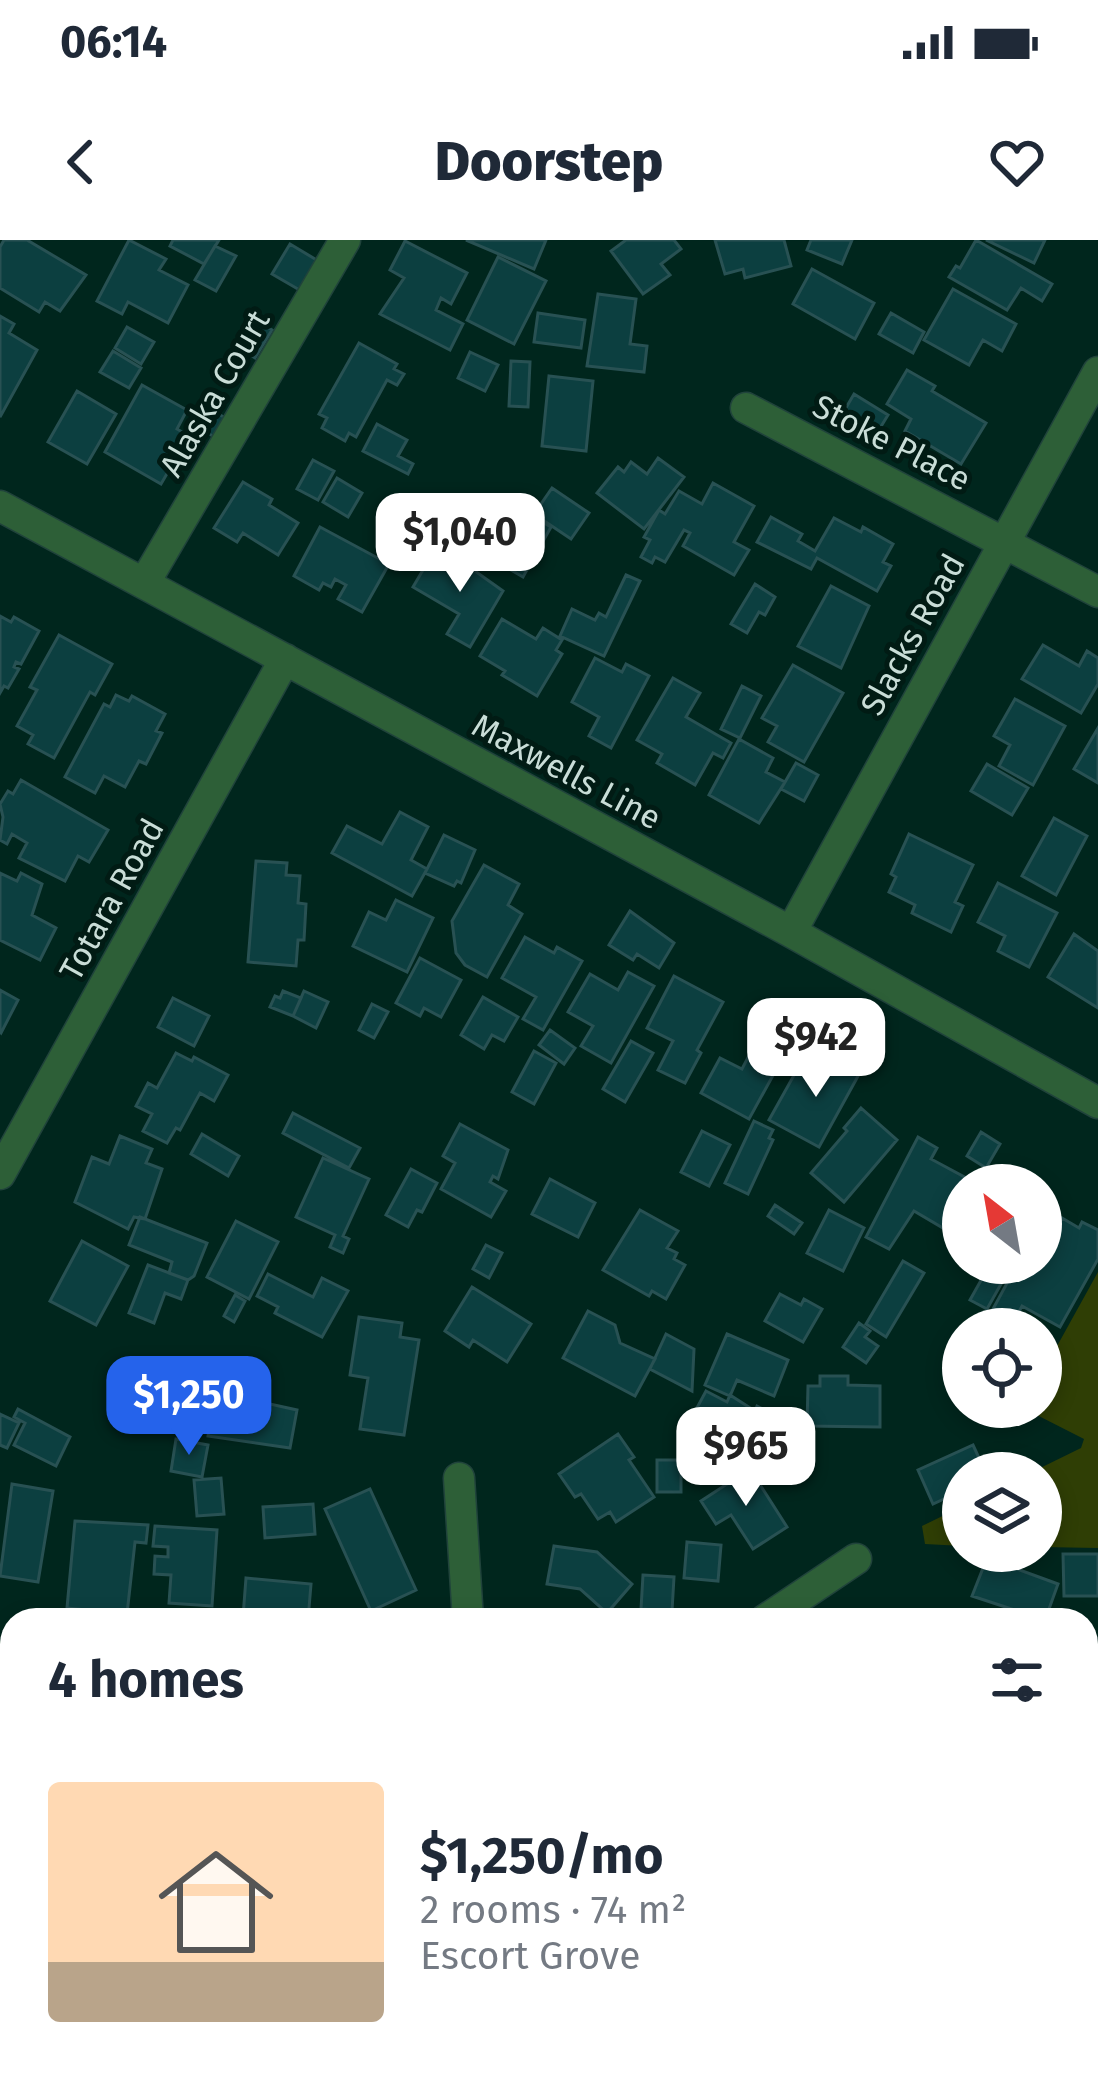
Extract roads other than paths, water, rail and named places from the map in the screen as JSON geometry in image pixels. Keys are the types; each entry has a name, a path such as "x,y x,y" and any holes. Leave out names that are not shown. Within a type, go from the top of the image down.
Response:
{"street":[{"name":"Alaska Court","path":"145,582 345,240"},
{"name":"Slacks Road","path":"791,932 1098,372"},
{"name":"Stoke Place","path":"746,408 1098,592"},
{"name":"Maxwells Line","path":"0,506 1098,1103"},
{"name":"Totara Road","path":"0,1174 285,659"},
{"path":"459,1478 467,1608"},
{"path":"783,1608 856,1558"}]}
